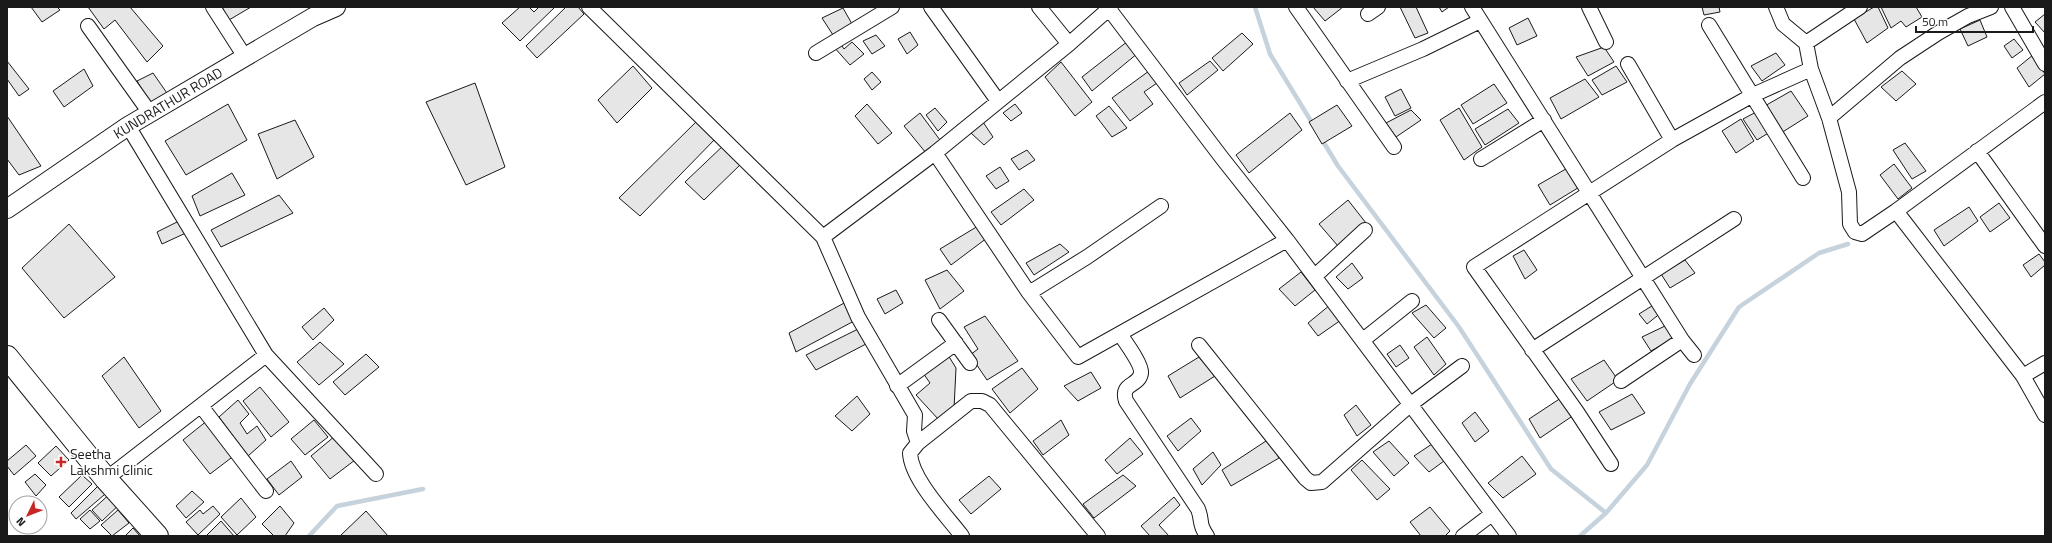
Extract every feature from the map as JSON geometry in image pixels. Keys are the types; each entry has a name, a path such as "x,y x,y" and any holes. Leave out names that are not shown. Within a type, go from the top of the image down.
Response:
{"main road":[{"path":"7,356 106,479 158,536"}],"street":[{"path":"213,7 245,57"},
{"path":"589,7 823,238 858,317 897,386 915,414 914,431 918,443"},
{"path":"816,53 892,7"},
{"path":"931,7 998,101"},
{"path":"1039,7 1069,44"},
{"path":"1296,7 1394,147"},
{"path":"1472,7 1682,340 1694,355"},
{"path":"1589,7 1606,42"},
{"path":"1776,7 1783,24 1806,43 1811,69 1829,118 1849,192 1850,224 1855,232 1862,234 1896,211 2045,102"},
{"path":"1806,43 1860,7"},
{"path":"1829,118 1900,58 1938,33 1968,16 1991,7"},
{"path":"2012,7 2045,64"},
{"path":"823,238 935,153 1069,44 1110,8 1222,158 1315,276 1509,536"},
{"name":"KUNDRATHUR ROAD","path":"7,209 128,126 325,9"},
{"path":"1347,81 1423,49 1480,21"},
{"path":"1709,25 1803,178"},
{"path":"88,26 150,113"},
{"path":"1628,64 1672,140"},
{"path":"1611,464 1474,267 1672,140 1753,95 1811,69"},
{"path":"1481,159 1544,120"},
{"path":"128,126 266,355 376,474"},
{"path":"1977,151 2045,246"},
{"path":"935,153 1029,293 1078,357 1287,240"},
{"path":"1029,293 1088,257 1161,206"},
{"path":"1896,211 2023,376 2045,415"},
{"path":"1532,350 1643,276 1734,219"},
{"path":"1315,276 1365,230"},
{"path":"1363,340 1412,301"},
{"path":"939,320 970,363"},
{"path":"1120,334 1140,366 1141,373 1139,378 1126,389 1124,395 1126,401 1198,509 1201,516 1201,527 1207,536"},
{"path":"1621,381 1682,340"},
{"path":"897,386 956,342"},
{"path":"1200,345 1305,478 1311,483 1322,482 1411,404 1462,366"},
{"path":"106,479 266,355"},
{"path":"2023,376 2045,363"},
{"path":"962,536 928,490 910,462 910,452 918,443 971,401 982,401 990,405 1098,536"},
{"path":"200,406 266,491"},
{"path":"1463,536 1492,514"}],"building":[{"path":"31,7 57,7 60,10 42,22"},
{"path":"88,7 130,7 163,46 147,62 115,20 104,29"},
{"path":"222,7 251,7 229,20"},
{"path":"520,7 529,7 534,12 539,7 555,7 520,41 502,23"},
{"path":"566,7 578,7 584,14 537,58 526,46"},
{"path":"1313,7 1343,7 1325,21"},
{"path":"1400,7 1416,7 1428,33 1415,38"},
{"path":"1439,7 1449,7 1442,12"},
{"path":"1702,7 1719,7 1720,12 1704,15"},
{"path":"1874,7 1878,7 1888,28 1867,43 1854,19"},
{"path":"1881,7 1916,7 1922,17 1906,27 1901,21 1891,28"},
{"path":"843,8 852,24 833,35 822,18"},
{"path":"2045,14 2045,33 2035,22"},
{"path":"1528,18 1537,36 1517,45 1509,28"},
{"path":"1980,20 1987,37 1968,46 1960,29"},
{"path":"910,32 918,45 907,54 898,39"},
{"path":"1242,33 1253,44 1223,71 1212,58"},
{"path":"876,35 885,46 872,54 863,41"},
{"path":"2014,39 2023,50 2012,58 2004,46"},
{"path":"838,40 844,49 852,42 864,54 850,65 833,46"},
{"path":"1128,41 1138,53 1092,91 1082,77"},
{"path":"1604,47 1614,62 1588,76 1576,57"},
{"path":"1776,53 1785,65 1762,81 1751,66"},
{"path":"2033,55 2045,74 2029,87 2017,68"},
{"path":"7,61 29,89 19,96 7,79"},
{"path":"1210,61 1218,70 1187,95 1179,83"},
{"path":"1061,62 1092,102 1075,116 1045,77"},
{"path":"633,66 652,88 617,123 598,100"},
{"path":"1616,66 1627,82 1602,95 1592,80"},
{"path":"84,69 93,86 64,107 53,91"},
{"path":"1149,71 1157,83 1144,92 1153,104 1130,121 1112,98"},
{"path":"1902,71 1916,84 1896,101 1881,87"},
{"path":"872,72 881,82 872,90 864,79"},
{"path":"153,73 169,96 152,106 137,81"},
{"path":"1585,79 1599,97 1561,119 1550,98"},
{"path":"475,83 505,167 466,185 426,102"},
{"path":"1494,84 1507,103 1473,124 1461,105"},
{"path":"1401,89 1411,108 1395,116 1385,97"},
{"path":"1791,91 1808,116 1781,133 1763,107"},
{"path":"228,104 247,140 186,175 165,141"},
{"path":"867,104 892,133 878,144 855,116"},
{"path":"1015,104 1022,113 1011,121 1003,113"},
{"path":"1337,105 1352,126 1322,144 1309,122"},
{"path":"1109,106 1127,128 1112,137 1096,116"},
{"path":"935,108 947,122 938,131 926,115"},
{"path":"1459,108 1482,147 1464,160 1440,120"},
{"path":"1508,109 1519,123 1485,145 1475,129"},
{"path":"1411,110 1421,120 1396,137 1386,123"},
{"path":"1758,111 1770,132 1757,140 1743,119"},
{"path":"920,113 940,140 926,153 904,126"},
{"path":"1290,113 1302,130 1249,173 1236,155"},
{"path":"7,116 41,166 19,175 7,159"},
{"path":"699,119 718,136 640,216 619,198"},
{"path":"1741,119 1754,141 1736,153 1722,131"},
{"path":"295,120 314,157 277,179 258,134"},
{"path":"983,122 993,137 984,145 971,133"},
{"path":"726,143 743,162 704,200 685,182"},
{"path":"1905,143 1926,171 1912,179 1893,150"},
{"path":"1027,150 1035,160 1019,170 1011,159"},
{"path":"1894,164 1912,188 1898,199 1880,175"},
{"path":"1571,166 1581,186 1550,205 1538,185"},
{"path":"1000,167 1009,181 996,189 986,176"},
{"path":"232,173 245,195 200,216 192,196"},
{"path":"1024,189 1034,200 1001,225 991,212"},
{"path":"279,195 293,213 221,247 211,230"},
{"path":"1348,200 1366,223 1338,246 1319,224"},
{"path":"1999,203 2010,218 1990,232 1980,217"},
{"path":"1969,207 1978,221 1944,246 1934,230"},
{"path":"179,221 188,232 162,244 157,232"},
{"path":"69,224 115,277 64,318 22,268"},
{"path":"978,226 987,238 951,265 940,249"},
{"path":"1060,244 1069,252 1034,275 1026,263"},
{"path":"1524,250 1537,270 1525,279 1513,256"},
{"path":"2039,254 2045,262 2045,265 2031,277 2023,265"},
{"path":"1685,260 1695,273 1670,288 1661,274"},
{"path":"1352,263 1363,278 1348,289 1336,277"},
{"path":"947,270 964,291 940,309 925,280"},
{"path":"1301,272 1315,290 1295,306 1279,289"},
{"path":"896,290 903,303 885,314 877,299"},
{"path":"846,302 854,321 796,352 789,333"},
{"path":"1655,304 1662,312 1647,324 1639,314"},
{"path":"1330,305 1341,320 1318,336 1308,323"},
{"path":"1426,305 1446,328 1434,338 1412,313"},
{"path":"324,308 334,320 313,340 302,327"},
{"path":"985,316 1018,361 987,380 970,355 978,349 964,327"},
{"path":"1665,326 1674,338 1651,351 1642,337"},
{"path":"858,329 866,344 816,370 806,355"},
{"path":"1427,337 1446,364 1434,375 1414,347"},
{"path":"320,342 344,364 319,385 297,362"},
{"path":"1400,345 1409,358 1396,367 1387,354"},
{"path":"366,354 379,367 345,395 333,382"},
{"path":"948,355 956,368 954,409 939,420 916,395 930,383 923,373"},
{"path":"124,357 161,411 139,428 102,376"},
{"path":"1199,357 1215,376 1180,398 1168,376"},
{"path":"1604,360 1618,380 1587,401 1571,379"},
{"path":"1022,368 1038,389 1010,413 992,389"},
{"path":"1091,372 1101,388 1078,401 1064,386"},
{"path":"260,387 289,422 271,437 243,401"},
{"path":"1632,394 1645,413 1611,430 1599,412"},
{"path":"857,396 870,414 852,431 835,416"},
{"path":"1564,396 1574,415 1540,438 1529,419"},
{"path":"238,400 249,414 240,423 247,434 257,426 266,440 248,456 219,417"},
{"path":"1356,405 1371,425 1357,436 1344,415"},
{"path":"1475,412 1489,431 1475,442 1462,423"},
{"path":"1191,418 1201,431 1178,451 1167,436"},
{"path":"208,420 235,455 210,474 183,440"},
{"path":"314,420 328,437 305,455 291,439"},
{"path":"1061,420 1069,435 1043,455 1033,441"},
{"path":"335,436 355,460 330,479 311,456"},
{"path":"1130,438 1143,454 1117,474 1105,460"},
{"path":"1269,439 1279,458 1231,486 1222,470"},
{"path":"1389,441 1409,463 1394,476 1373,452"},
{"path":"1432,444 1444,461 1429,472 1414,456"},
{"path":"26,445 36,456 14,475 7,466 7,461"},
{"path":"56,446 69,460 51,476 38,463"},
{"path":"1213,452 1221,465 1202,485 1193,469"},
{"path":"1522,456 1536,474 1503,498 1488,483"},
{"path":"1362,460 1390,489 1377,500 1351,470"},
{"path":"291,461 302,477 279,495 267,479"},
{"path":"35,474 46,485 35,495 25,482"},
{"path":"82,475 92,484 69,507 59,497"},
{"path":"1123,475 1136,486 1094,518 1083,504"},
{"path":"989,476 1001,489 971,514 959,500"},
{"path":"103,481 111,489 76,519 71,513"},
{"path":"192,491 204,502 186,518 176,506"},
{"path":"112,492 122,502 102,521 92,510"},
{"path":"1174,497 1180,505 1159,525 1169,536 1150,536 1141,526"},
{"path":"241,498 256,517 237,535 221,517"},
{"path":"213,506 220,514 198,535 186,522 200,510 203,514"},
{"path":"280,506 294,523 285,536 274,536 262,524"},
{"path":"1430,507 1450,531 1445,536 1421,536 1410,522"},
{"path":"90,510 100,521 90,529 80,519"},
{"path":"118,510 129,523 112,536 101,525"},
{"path":"366,511 388,536 340,536"},
{"path":"221,521 234,536 206,536"},
{"path":"133,528 140,536 125,536"}],"waterway":[{"path":"1255,7 1270,54 1314,126"},
{"path":"1321,138 1338,166 1459,327 1551,469 1606,513 1580,536"},
{"path":"1606,513 1647,465 1690,384 1739,307 1819,253 1848,244"},
{"path":"309,536 337,506 423,489"}],"place":[{"name":"Seetha Lakshmi Clinic","path":"61,462"}]}
